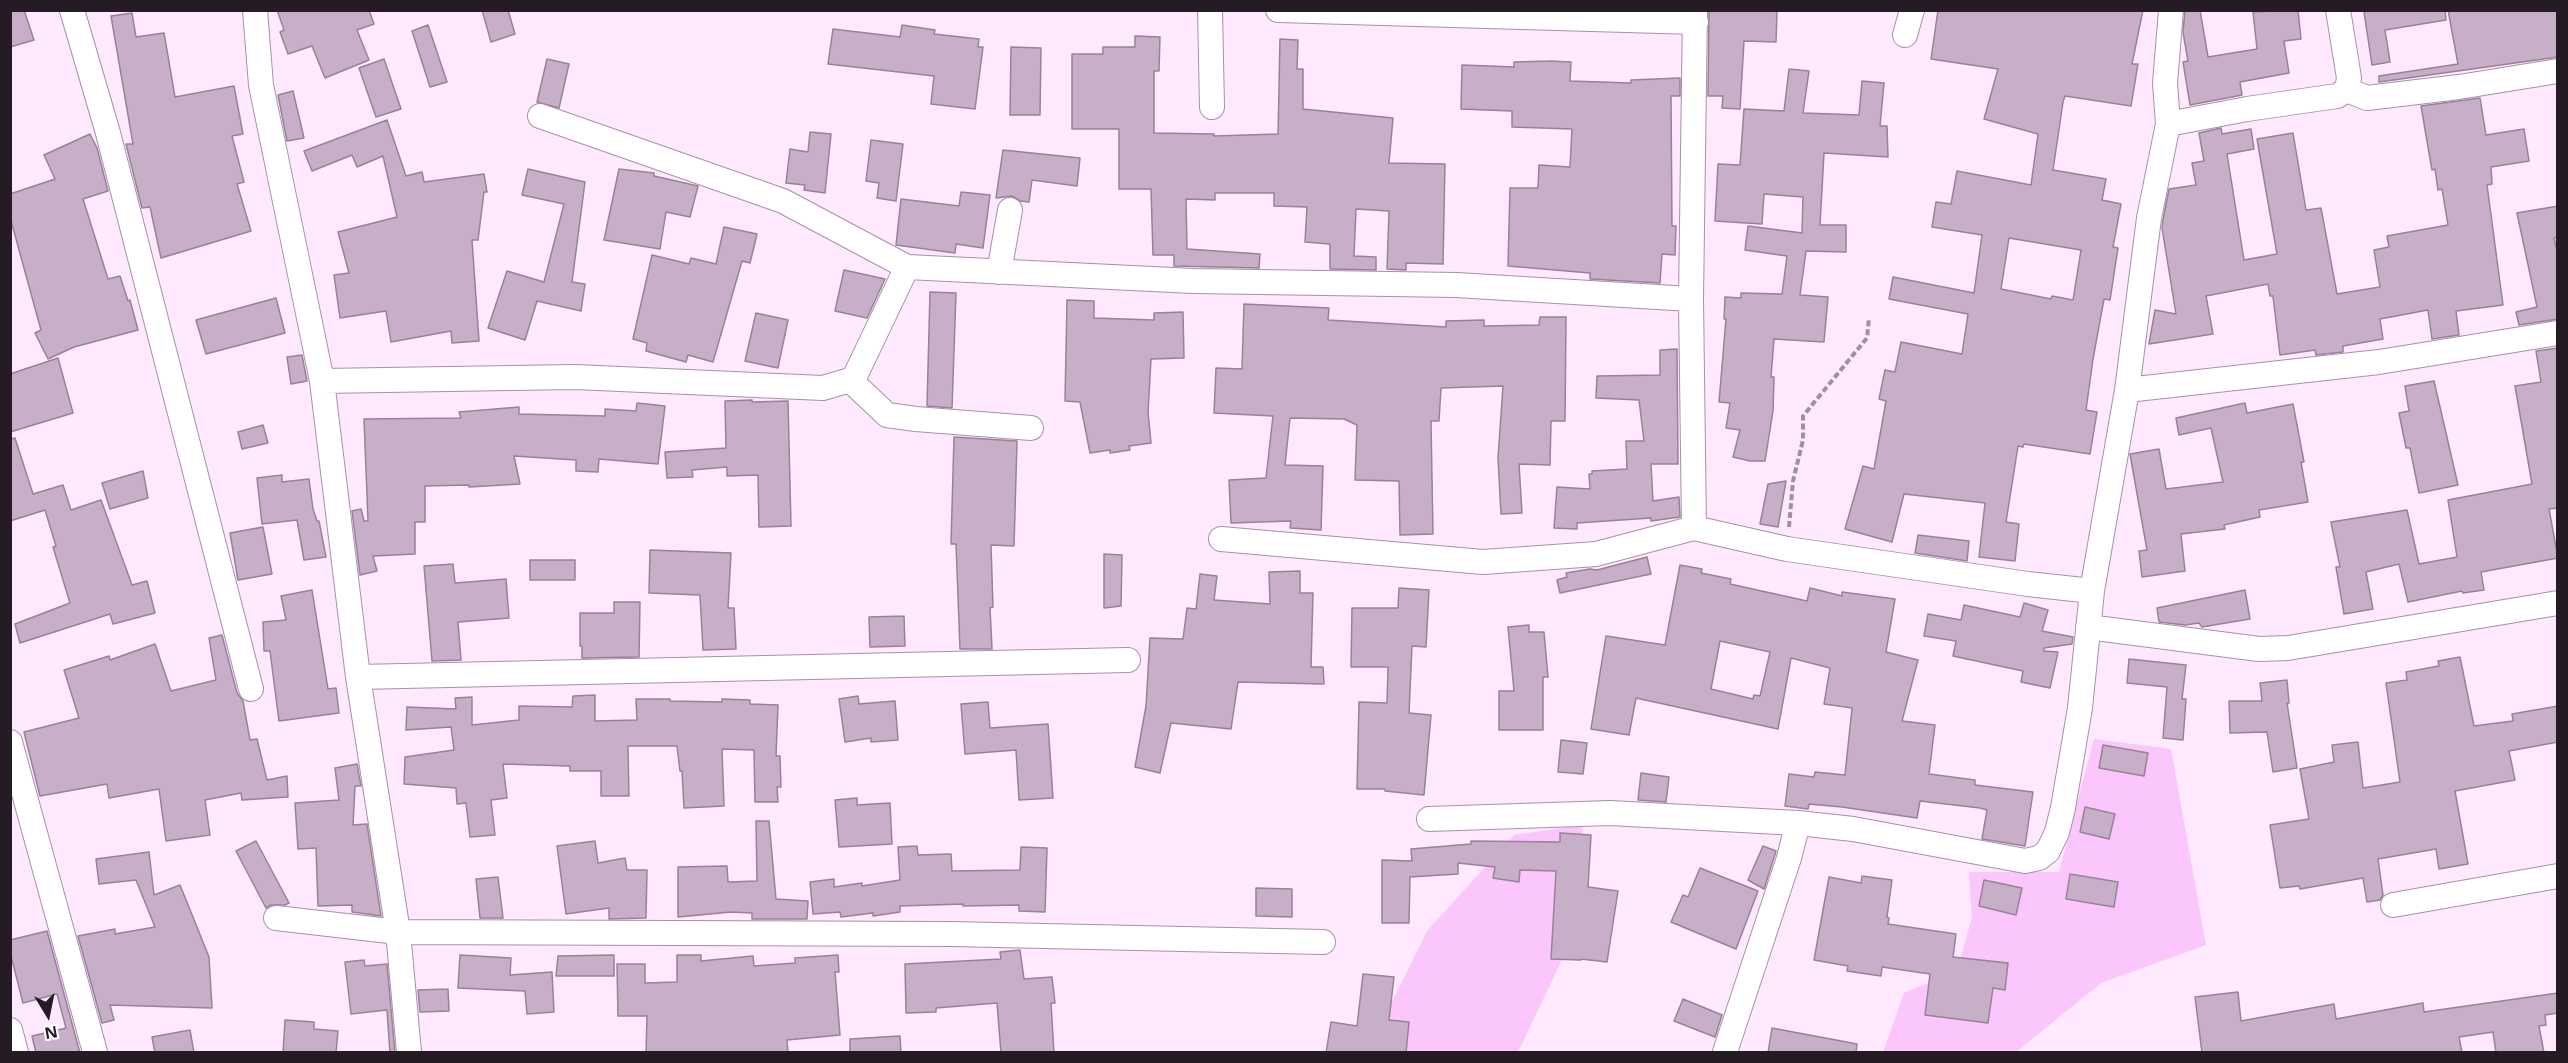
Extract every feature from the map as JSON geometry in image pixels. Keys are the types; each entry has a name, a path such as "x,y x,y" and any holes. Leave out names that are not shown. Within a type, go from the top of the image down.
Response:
{"street":[{"path":"72,10 108,133 251,689"},
{"path":"255,10 261,85 322,381 358,677 398,932 409,1053"},
{"path":"1210,10 1212,107"},
{"path":"1278,10 1696,16 1691,299 1694,528"},
{"path":"1905,35 1912,10"},
{"path":"1430,819 1610,813 1798,823 1853,829 2025,861 2039,858 2048,851 2057,832 2063,808 2080,708 2092,591 2127,390 2150,218 2168,124 2165,83 2171,10"},
{"path":"2168,124 2223,113 2337,96 2347,90 2349,78 2338,10"},
{"path":"2347,90 2367,98 2459,87 2558,71"},
{"path":"540,116 783,201 907,267 1193,281 1456,285 1691,299"},
{"path":"999,272 1010,210"},
{"path":"322,381 575,377 823,387 850,380 855,376 907,267"},
{"path":"2127,390 2379,362 2558,333"},
{"path":"850,380 887,415 1031,428"},
{"path":"1221,539 1483,562 1596,554 1694,528 1787,549 2092,591"},
{"path":"2088,627 2259,650 2288,648 2558,603"},
{"path":"358,677 1128,660"},
{"path":"10,742 95,1053"},
{"path":"1725,1053 1789,858 1798,823"},
{"path":"2393,905 2558,876"},
{"path":"276,918 398,932 951,934 1323,942"},
{"path":"10,1030 16,1053"}],"path":[{"path":"1787,549 1792,481 1803,440 1803,416 1867,338 1869,318"}],"shaded area":[{"path":"2094,739 2171,749 2206,945 2101,983 2016,1052 1883,1052 1904,993 1957,971 1972,917 1969,872 2059,872"},
{"path":"1582,825 1588,905 1518,1052 1367,1052 1427,931 1514,835"}],"building":[{"path":"10,10 24,10 34,40 10,47"},
{"path":"277,10 369,10 374,24 357,30 369,60 325,78 312,46 288,54 280,32 284,30"},
{"path":"482,10 508,10 515,34 491,42"},
{"path":"1709,10 1777,10 1776,42 1744,41 1740,109 1722,108 1723,96 1708,96"},
{"path":"1938,10 2143,10 2132,64 2138,64 2131,106 2065,96 2063,102 2053,170 2106,179 2102,200 2121,204 2113,247 2118,248 2110,300 2104,299 2086,410 2097,412 2090,454 2024,444 2023,447 2018,446 2006,522 2019,524 2015,561 1979,557 1985,503 1904,494 1892,542 1845,529 1863,466 1874,469 1886,401 1879,399 1885,370 1895,372 1901,342 1962,354 1968,314 1889,299 1893,277 1974,293 1982,235 1932,227 1936,202 1951,204 1957,171 2031,185 2038,134 1984,119 1998,69 1931,59","holes":["2009,238 2081,250 2073,300 2052,296 2051,299 2001,289"]},
{"path":"2185,10 2200,10 2208,57 2257,49 2253,12 2298,10 2301,39 2284,41 2289,73 2240,82 2242,95 2190,105 2183,62 2188,61 2183,32"},
{"path":"2445,10 2446,20 2385,30 2390,62 2372,65 2364,12"},
{"path":"2448,10 2558,10 2558,57 2379,82 2379,76 2458,64"},
{"path":"132,13 136,37 164,33 175,97 234,86 243,134 232,136 244,182 237,184 251,231 161,258 150,207 142,208 126,144 133,144 111,16"},
{"path":"428,25 447,82 430,87 412,31"},
{"path":"902,25 935,30 934,34 979,39 978,47 983,47 975,109 931,104 934,76 828,64 833,29 900,37"},
{"path":"1135,36 1160,37 1159,71 1154,71 1154,133 1214,134 1214,136 1278,134 1280,39 1298,40 1297,69 1303,69 1303,109 1393,118 1389,163 1445,164 1443,264 1406,263 1406,270 1387,269 1389,211 1356,209 1354,256 1376,257 1376,270 1330,269 1330,244 1305,242 1307,207 1274,206 1274,193 1215,193 1215,200 1186,199 1187,249 1260,254 1259,268 1174,266 1174,255 1153,255 1151,189 1119,189 1119,129 1072,129 1072,54 1103,54 1103,47 1135,47"},
{"path":"1011,47 1041,48 1040,115 1010,115"},
{"path":"384,59 401,109 376,117 359,68"},
{"path":"547,59 569,64 559,108 537,102"},
{"path":"1514,62 1571,62 1570,81 1631,83 1631,80 1680,78 1680,96 1671,96 1672,226 1676,226 1675,255 1662,254 1660,283 1590,279 1590,273 1508,266 1510,188 1538,188 1539,165 1570,167 1572,129 1512,127 1512,111 1461,109 1462,65 1514,67"},
{"path":"1789,69 1809,71 1803,113 1859,115 1862,81 1884,83 1880,126 1887,126 1888,157 1824,153 1820,225 1846,225 1846,252 1806,251 1800,295 1828,297 1824,342 1774,339 1771,377 1774,377 1773,411 1765,461 1750,461 1733,457 1740,430 1726,428 1730,403 1719,402 1726,319 1724,319 1725,297 1741,298 1741,293 1782,294 1787,256 1745,250 1748,226 1802,233 1803,197 1764,194 1762,224 1715,221 1718,164 1740,165 1744,109 1784,111"},
{"path":"293,91 304,138 287,141 278,95"},
{"path":"2480,98 2486,135 2524,129 2529,161 2491,167 2492,184 2487,185 2503,305 2456,311 2459,335 2432,339 2428,310 2380,319 2383,339 2343,346 2343,352 2316,355 2315,350 2280,355 2273,296 2270,296 2268,284 2206,296 2213,334 2149,344 2155,310 2176,314 2162,228 2163,220 2169,189 2196,185 2192,163 2204,161 2199,133 2221,128 2222,134 2251,129 2254,149 2227,154 2244,260 2277,254 2257,139 2293,133 2306,210 2321,208 2337,294 2380,287 2374,250 2389,247 2387,236 2448,225 2442,189 2438,190 2435,169 2432,170 2421,106"},
{"path":"387,120 406,176 422,172 424,182 484,174 487,192 484,192 478,240 472,240 479,341 452,343 451,331 391,342 386,311 340,318 334,275 349,273 338,232 397,217 383,156 357,167 352,155 312,171 304,151"},
{"path":"810,132 831,134 825,193 804,190 805,185 786,183 790,149 808,152"},
{"path":"90,134 97,148 108,191 83,199 108,279 120,276 128,301 130,300 138,330 74,347 48,359 35,333 41,330 10,217 10,194 55,179 44,155"},
{"path":"871,140 903,144 896,201 877,198 879,183 866,181"},
{"path":"1003,150 1080,158 1077,186 1032,180 1029,202 1020,201 1012,196 996,198"},
{"path":"528,169 585,182 572,282 585,284 581,311 537,301 525,340 488,328 507,271 544,282 564,204 522,195"},
{"path":"619,169 654,173 654,176 698,186 690,217 666,212 660,249 604,240"},
{"path":"961,192 990,195 983,248 956,244 955,253 896,245 901,199 959,206"},
{"path":"2558,206 2558,237 2554,238 2558,255 2558,319 2519,325 2516,312 2537,307 2517,213"},
{"path":"724,227 757,234 750,263 742,261 713,362 688,355 686,362 646,351 647,343 633,339 652,255 689,264 691,258 716,264"},
{"path":"844,270 885,279 867,318 835,311"},
{"path":"930,292 956,293 952,408 927,406"},
{"path":"276,298 285,333 206,354 196,320"},
{"path":"1067,300 1094,301 1094,318 1154,320 1154,313 1183,312 1184,358 1151,359 1148,412 1151,443 1129,446 1130,450 1090,453 1080,402 1065,401"},
{"path":"1244,304 1329,308 1328,320 1446,327 1446,321 1484,320 1484,326 1539,325 1540,317 1566,317 1565,421 1551,421 1550,465 1519,464 1522,513 1501,514 1498,458 1503,386 1441,388 1439,421 1431,421 1433,534 1400,535 1399,481 1355,480 1357,425 1344,419 1290,418 1285,465 1323,466 1321,530 1290,528 1291,521 1231,523 1229,480 1266,478 1273,416 1214,413 1216,368 1242,369"},
{"path":"756,313 788,320 778,368 745,361"},
{"path":"2558,348 2558,508 2549,509 2558,558 2481,572 2484,590 2463,593 2462,591 2408,602 2399,564 2366,572 2373,609 2344,614 2336,567 2340,567 2331,522 2407,510 2419,564 2457,557 2448,500 2532,484 2515,386 2541,382 2536,351"},
{"path":"1677,349 1678,464 1651,464 1653,501 1679,497 1680,517 1651,521 1651,518 1577,523 1577,529 1554,528 1557,487 1590,489 1589,474 1592,474 1592,471 1627,469 1626,441 1644,441 1639,400 1596,398 1597,376 1660,375 1660,350"},
{"path":"302,355 307,381 291,384 287,357"},
{"path":"58,358 73,413 10,432 10,374"},
{"path":"2434,381 2458,485 2419,493 2410,448 2406,448 2399,413 2409,411 2405,386"},
{"path":"752,400 752,402 788,401 791,526 759,527 758,475 727,476 727,467 692,470 693,477 667,478 665,452 726,448 725,401"},
{"path":"637,403 665,406 658,464 599,459 598,472 576,471 576,460 514,456 520,484 469,487 469,485 425,486 425,522 415,522 415,554 373,556 377,571 360,575 352,511 361,509 364,521 368,521 364,419 461,418 459,412 519,407 519,414 605,416 605,409 636,411"},
{"path":"2245,403 2247,413 2293,404 2304,462 2301,462 2308,502 2259,510 2260,517 2224,525 2225,529 2181,534 2185,571 2142,577 2139,551 2147,550 2130,454 2159,449 2166,489 2223,482 2211,428 2179,435 2176,418"},
{"path":"263,425 268,443 242,449 238,432"},
{"path":"954,437 1017,441 1014,546 991,545 992,649 960,649 956,544 951,544"},
{"path":"15,438 33,494 63,485 71,510 101,500 132,585 147,581 155,613 113,624 110,614 20,643 15,624 70,603 53,547 56,546 45,510 10,521 10,439"},
{"path":"143,471 148,498 110,509 102,483"},
{"path":"282,475 282,482 309,479 313,509 319,521 326,557 304,560 297,520 262,524 257,478"},
{"path":"1786,481 1778,527 1760,524 1768,484"},
{"path":"263,527 272,574 238,580 230,533"},
{"path":"1918,535 1969,541 1967,561 1915,553"},
{"path":"650,550 731,553 728,608 734,608 736,649 703,650 700,595 649,593"},
{"path":"1104,554 1122,555 1121,606 1104,608"},
{"path":"1647,557 1651,574 1560,593 1557,580 1567,577 1566,573 1597,570"},
{"path":"530,560 575,560 575,580 530,580"},
{"path":"453,564 455,583 506,579 509,618 458,622 461,660 432,661 424,566"},
{"path":"1680,565 1702,569 1701,573 1731,579 1730,584 1807,601 1810,588 1842,596 1842,592 1895,599 1886,652 1918,660 1902,721 1935,725 1929,774 1975,780 1975,785 2033,792 2025,846 1982,839 1987,810 1980,808 1920,801 1917,818 1809,804 1808,809 1785,806 1789,774 1814,777 1815,772 1845,775 1852,708 1824,704 1830,668 1791,658 1778,729 1636,698 1629,735 1591,729 1606,636 1665,645","holes":["1720,641 1770,652 1760,696 1754,695 1753,699 1711,689"]},
{"path":"1300,571 1300,593 1313,593 1311,667 1323,667 1324,684 1238,682 1231,729 1171,723 1160,773 1135,767 1146,706 1150,638 1183,639 1187,608 1196,609 1200,574 1217,576 1214,600 1270,604 1269,572"},
{"path":"1399,588 1429,590 1426,647 1412,646 1409,713 1431,715 1424,795 1385,791 1385,789 1357,789 1359,702 1387,703 1388,667 1351,667 1352,608 1398,608"},
{"path":"312,590 328,689 336,688 339,713 279,721 270,651 264,651 263,622 286,620 281,596"},
{"path":"2245,590 2250,619 2202,627 2199,623 2185,625 2159,622 2157,608"},
{"path":"614,602 640,602 639,657 582,658 580,613 614,613"},
{"path":"2024,603 2048,610 2042,631 2073,637 2072,644 2044,648 2044,651 2058,652 2050,688 2021,682 2023,671 1953,656 1956,641 1924,636 1928,614 1961,620 1964,605 2020,617"},
{"path":"904,616 905,646 870,647 869,617"},
{"path":"1529,625 1529,632 1544,632 1548,677 1543,677 1543,730 1499,730 1499,691 1514,691 1508,627"},
{"path":"222,635 237,693 243,701 250,740 257,739 267,780 287,776 288,797 242,800 241,793 205,800 210,835 166,841 159,789 109,798 107,784 40,796 24,732 79,718 64,670 109,656 110,660 155,644 171,691 216,680 209,638"},
{"path":"2460,657 2474,726 2513,721 2512,714 2558,706 2558,742 2509,751 2515,780 2455,791 2468,864 2439,869 2436,849 2378,859 2383,895 2380,900 2367,902 2363,878 2300,889 2299,886 2280,888 2270,825 2309,819 2300,769 2334,762 2332,745 2358,742 2363,788 2400,782 2386,683 2407,680 2406,672 2439,666 2438,661"},
{"path":"2129,659 2186,665 2182,699 2186,699 2183,740 2163,738 2167,687 2127,683"},
{"path":"2287,680 2289,703 2287,703 2297,768 2273,772 2267,732 2230,733 2229,701 2262,701 2260,683"},
{"path":"595,695 595,721 637,720 636,699 722,702 722,699 750,700 750,704 778,705 776,756 780,756 781,787 777,787 778,802 755,802 754,750 722,749 724,806 684,808 682,771 680,771 677,746 628,746 629,796 601,796 601,771 570,771 570,766 503,764 507,798 491,800 495,835 470,837 466,803 457,804 456,788 404,784 405,757 454,750 451,727 406,730 407,707 456,709 455,698 472,697 472,725 519,720 519,706 572,707 573,696"},
{"path":"858,696 859,704 895,701 898,740 871,742 871,738 845,742 839,699"},
{"path":"988,702 990,728 1048,724 1053,798 1019,800 1016,750 965,754 961,704"},
{"path":"1561,740 1587,743 1583,774 1558,772"},
{"path":"2103,745 2148,753 2144,776 2099,768"},
{"path":"357,764 361,786 355,786 353,825 367,824 381,916 352,912 352,905 318,906 316,848 298,849 295,803 339,800 335,768"},
{"path":"1641,773 1669,777 1666,802 1638,800"},
{"path":"857,798 857,805 890,803 892,844 839,847 835,800"},
{"path":"2085,807 2115,814 2109,839 2080,832"},
{"path":"756,821 769,821 776,899 808,901 807,919 752,919 752,913 731,912 678,917 678,867 727,866 728,882 757,881"},
{"path":"1560,833 1591,835 1588,887 1618,891 1607,962 1551,959 1556,871 1520,870 1519,882 1493,878 1495,867 1458,863 1458,874 1410,877 1409,923 1382,923 1382,860 1412,861 1411,849 1471,844 1471,841 1560,842"},
{"path":"256,841 289,903 285,905 271,905 266,908 236,851"},
{"path":"595,841 598,863 625,858 627,870 647,870 646,918 609,919 609,908 566,914 557,846"},
{"path":"917,846 918,855 951,854 952,871 1020,870 1021,847 1047,848 1045,912 1019,911 1019,905 963,906 963,904 900,906 900,912 873,916 873,913 841,917 840,912 813,914 810,882 834,879 834,887 862,883 862,886 900,880 898,847"},
{"path":"1763,846 1776,851 1764,889 1748,880"},
{"path":"149,852 154,895 180,885 209,957 212,1008 110,1005 114,1020 102,1023 78,936 115,929 115,934 155,927 136,880 99,884 96,859"},
{"path":"1700,868 1758,891 1736,949 1671,922 1683,895 1688,897"},
{"path":"2070,874 2118,882 2114,907 2066,899"},
{"path":"1862,876 1892,880 1888,924 1956,934 1953,957 2008,963 2005,990 1993,988 1988,1023 1925,1015 1930,974 1882,967 1881,976 1847,971 1848,966 1814,960 1829,877 1861,883"},
{"path":"498,877 503,918 480,918 476,879"},
{"path":"1984,880 2022,888 2016,915 1979,906"},
{"path":"1256,888 1292,889 1292,917 1256,916"},
{"path":"47,931 80,1053 36,1053 32,1036 66,1028 57,994 23,1003 10,952 10,940"},
{"path":"1020,950 1024,979 1052,977 1055,1003 1051,1003 1054,1053 1001,1053 997,1003 936,1008 936,1012 906,1013 905,964 1001,959 1000,952"},
{"path":"460,955 511,958 510,975 552,972 554,1012 527,1014 525,991 458,988"},
{"path":"614,955 614,976 556,976 558,956"},
{"path":"677,955 701,955 701,961 753,956 754,966 795,963 795,958 838,955 839,972 835,972 840,1035 787,1040 788,1053 646,1053 647,1016 618,1016 617,964 645,964 645,983 677,982"},
{"path":"364,960 365,966 387,964 395,1053 390,1053 387,1010 351,1014 345,962"},
{"path":"1363,974 1394,977 1389,1020 1409,1022 1406,1053 1326,1053 1331,1022 1357,1026"},
{"path":"448,989 449,1011 420,1012 418,990"},
{"path":"2238,992 2241,1021 2334,1004 2336,1019 2423,1003 2424,1012 2558,993 2558,1013 2545,1015 2546,1025 2539,1026 2544,1053 2496,1053 2493,1032 2459,1037 2462,1053 2202,1053 2195,997"},
{"path":"1683,999 1722,1015 1715,1037 1674,1021"},
{"path":"285,1020 314,1022 314,1029 338,1031 336,1053 283,1053"},
{"path":"1772,1028 1857,1044 1856,1053 1768,1053"},
{"path":"190,1030 194,1053 155,1053 152,1037"},
{"path":"900,1036 901,1053 850,1053 850,1039"}]}
